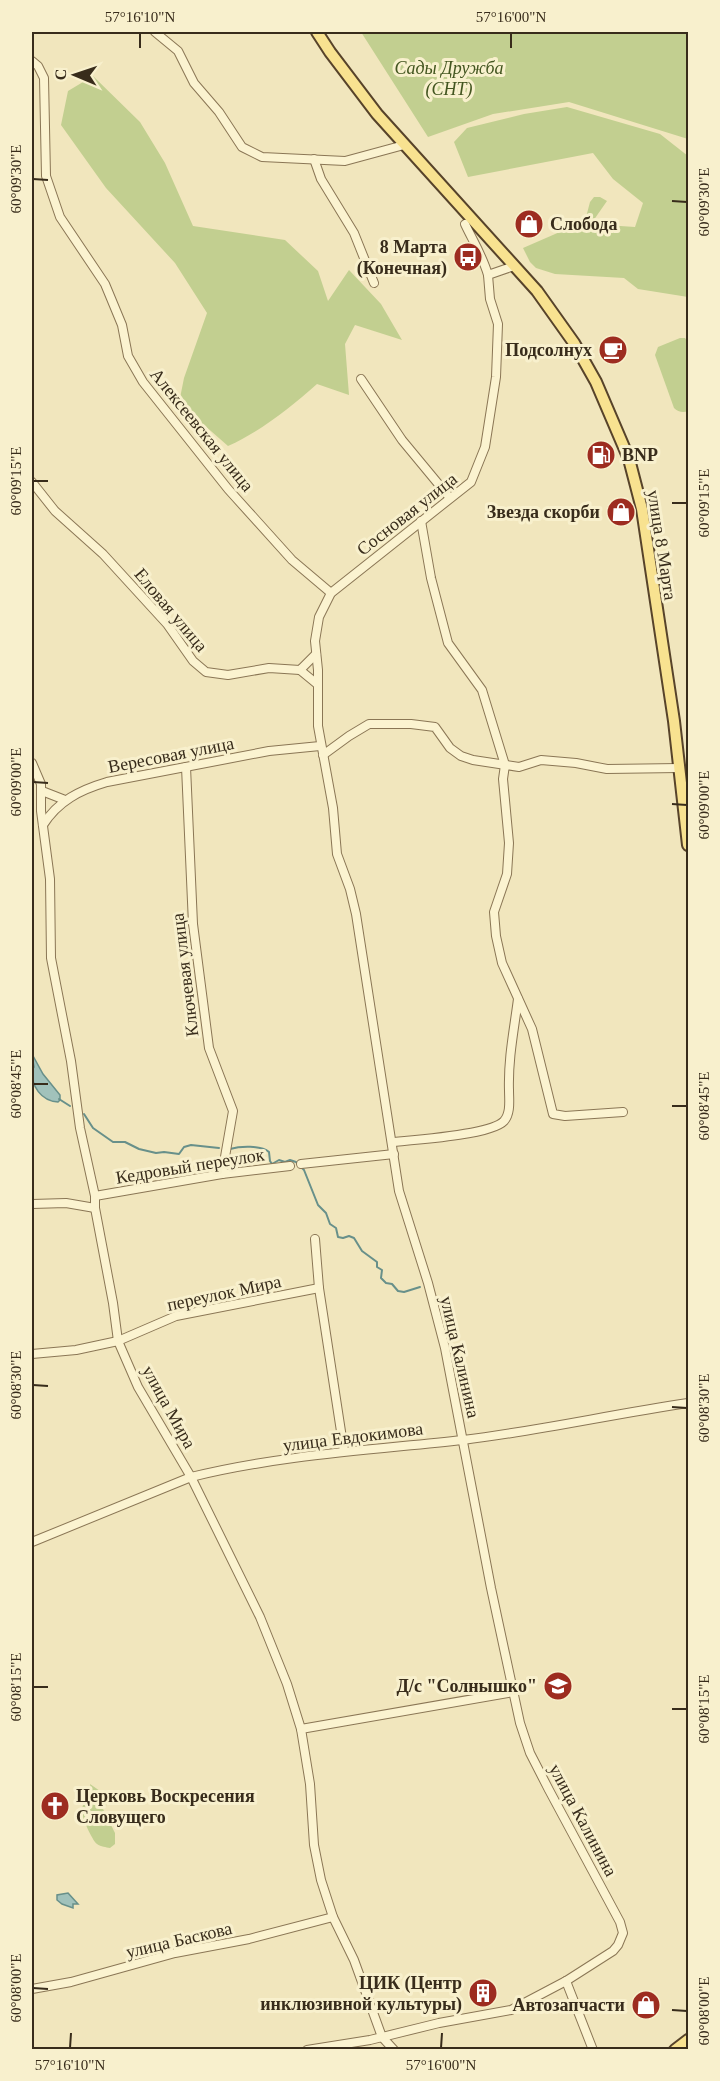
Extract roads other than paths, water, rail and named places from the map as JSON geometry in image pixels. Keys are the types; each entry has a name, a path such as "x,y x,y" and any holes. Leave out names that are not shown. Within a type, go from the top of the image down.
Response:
{"main road":[{"name":"улица 8 Марта","path":"317,32 377,114 537,291 574,343 596,382 629,459 642,509 682,760 688,845"},
{"path":"675,2049 688,2040"}],"street":[{"path":"155,32 178,51 194,83 219,112 242,147 262,157 345,161 404,145"},
{"name":"Алексеевская улица","path":"32,61 38,66 44,78 46,176 60,218 105,284 122,326 128,356 143,382 228,489 292,560 331,593"},
{"path":"314,159 321,178 354,232 374,283"},
{"name":"Сосновая улица","path":"323,756 316,704 315,641 319,617 331,593 471,482 485,447 496,377 498,324 490,299 484,260 465,224"},
{"path":"488,275 514,266"},
{"path":"361,379 402,440 450,498"},
{"name":"Еловая улица","path":"32,482 55,511 103,554 167,624 193,661 206,672 228,675 269,668 300,670"},
{"path":"421,521 431,578 448,643 482,690 505,765 503,779 508,820 507,874 494,912 500,957 532,1029 553,1114 565,1116 623,1112"},
{"path":"316,654 300,670 317,684"},
{"path":"323,756 369,724 411,724 430,725 438,729 445,744 461,756 519,767 541,760 576,763 606,769 682,760"},
{"name":"Вересовая улица","path":"43,825 57,806 65,800 107,782 269,751 320,746"},
{"name":"улица Калинина","path":"323,756 333,808 337,854 350,889 356,914 370,1016 393,1142 399,1191 428,1283 445,1348 491,1588 520,1723 530,1753 620,1922 623,1933 618,1945 608,1955 566,1981"},
{"name":"улица Мира","path":"32,763 42,791 43,825 49,865 51,958 80,1128 95,1196 95,1208 118,1341 138,1387 191,1477 264,1626 287,1684 301,1729 310,1784 314,1845 321,1880 333,1917 354,1960 382,2037"},
{"name":"Ключевая улица","path":"186,767 193,924 209,1048 233,1110 222,1174"},
{"path":"42,791 65,800"},
{"path":"393,1142 482,1131 499,1125 505,1120 509,1112 508,1064 518,999"},
{"path":"301,1164 394,1154"},
{"name":"Кедровый переулок","path":"95,1196 222,1174 290,1166"},
{"path":"32,1204 66,1203 95,1208"},
{"path":"315,1239 319,1288 344,1451"},
{"name":"переулок Мира","path":"32,1354 76,1350 118,1341 176,1316 319,1288"},
{"name":"улица Евдокимова","path":"32,1542 191,1477 253,1464 344,1451 464,1440 688,1403"},
{"path":"301,1729 513,1692"},
{"name":"улица Баскова","path":"32,1989 71,1982 175,1953 249,1939 333,1917"},
{"path":"307,2049 382,2037 447,2022 501,2013 566,1981 593,2049"},
{"path":"382,2037 394,2049"}],"water":[{"path":"32,1054 43,1074 60,1095 58,1102 42,1096 35,1087 32,1076 34,1067"},
{"path":"68,1893 78,1904 73,1904 73,1908 57,1900 57,1895"}],"waterway":[{"path":"59,1099 70,1106"},
{"path":"84,1114 93,1128 113,1142 125,1142 139,1149 156,1153 179,1154 184,1147 191,1145 219,1148"},
{"path":"230,1149 256,1147 269,1152 272,1164 279,1160 296,1162 304,1170 318,1205 326,1213 330,1224 336,1228 338,1237 354,1238 362,1251 377,1262 377,1267 382,1270 381,1278 386,1283 392,1284 398,1291 404,1292 420,1287"}],"place":[{"name":"Слобода","path":"529,224"},
{"name":"8 Марта (Конечная)","path":"468,257"},
{"name":"Подсолнух","path":"613,350"},
{"name":"BNP","path":"601,455"},
{"name":"Звезда скорби","path":"621,512"},
{"name":"Д/с \"Солнышко\"","path":"558,1686"},
{"name":"Церковь Воскресения Словущего","path":"55,1806"},
{"name":"ЦИК (Центр инклюзивной культуры)","path":"483,1993"},
{"name":"Автозапчасти","path":"646,2005"}],"park label":[{"name":"Сады Дружба (СНТ)","path":"449,78"}]}
